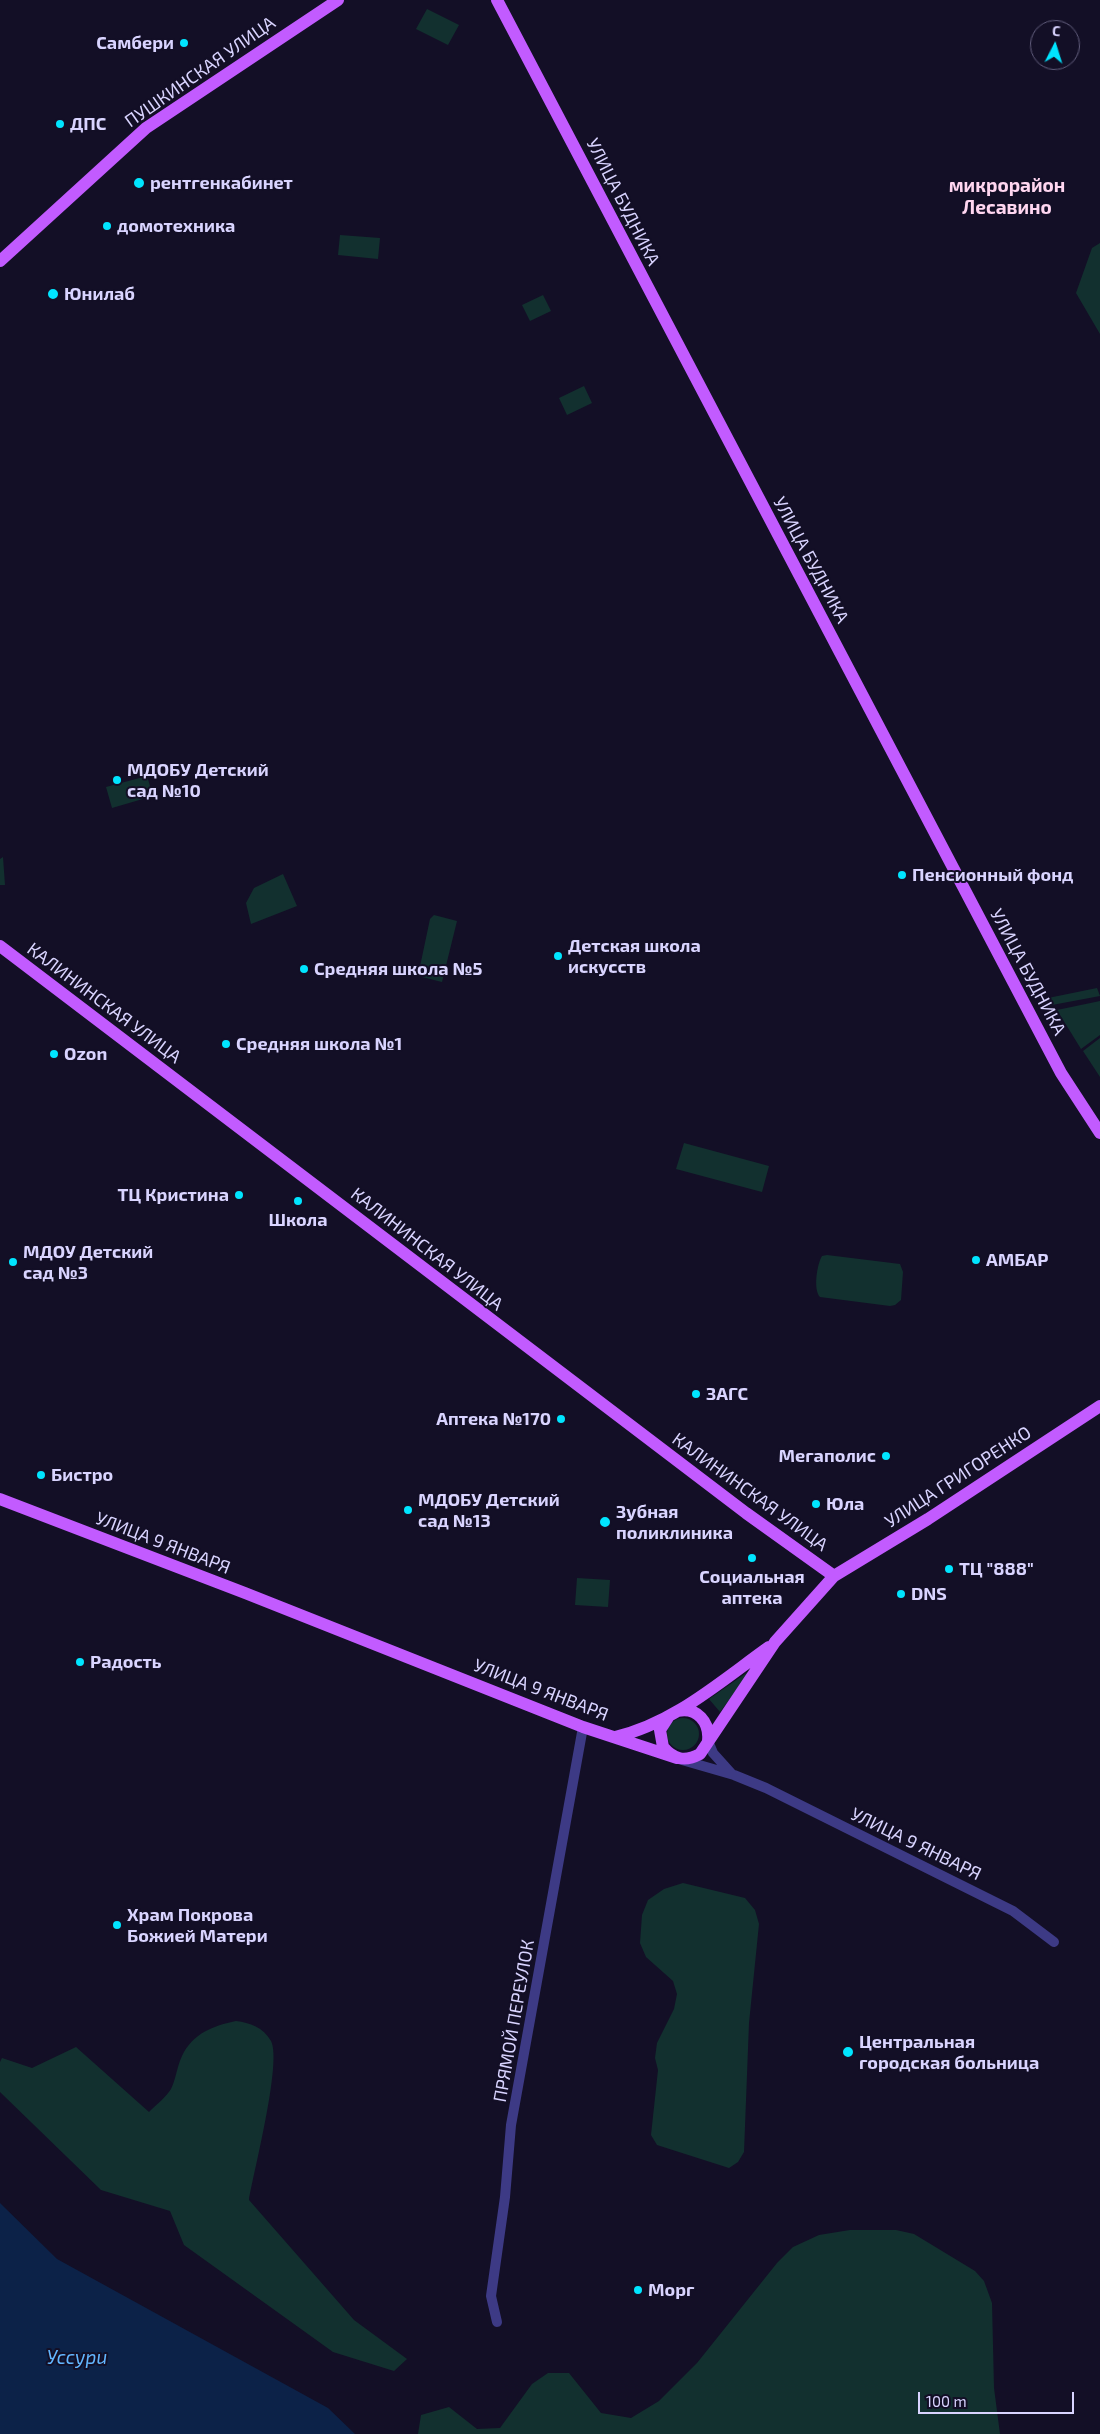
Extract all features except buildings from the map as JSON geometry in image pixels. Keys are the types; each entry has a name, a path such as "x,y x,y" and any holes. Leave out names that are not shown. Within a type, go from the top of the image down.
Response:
{"main road":[{"name":"ПУШКИНСКАЯ УЛИЦА","path":"0,261 146,128 338,0"},
{"name":"УЛИЦА БУДНИКА","path":"497,0 1057,1066 1100,1133"},
{"name":"КАЛИНИНСКАЯ УЛИЦА","path":"0,946 746,1513 834,1576"},
{"name":"УЛИЦА ГРИГОРЕНКО","path":"775,1642 834,1576 928,1519 1100,1406"},
{"name":"УЛИЦА 9 ЯНВАРЯ","path":"0,1499 254,1596 583,1727 676,1758"},
{"path":"615,1737 646,1728 673,1713 775,1642"},
{"path":"708,1741 709,1733 704,1719 691,1711 673,1713 663,1722 660,1738 668,1753 676,1758 693,1758 700,1754 775,1642"}],"street":[{"name":"ПРЯМОЙ ПЕРЕУЛОК","path":"497,2322 491,2296 505,2197 511,2125 583,1727"},
{"path":"708,1741 712,1753 734,1775"},
{"name":"УЛИЦА 9 ЯНВАРЯ","path":"676,1758 734,1775 766,1788 1014,1911 1054,1942"}],"green space":[{"path":"427,9 459,25 448,45 416,29"},
{"path":"340,235 380,238 378,259 338,255"},
{"path":"1100,243 1100,334 1076,293 1092,248"},
{"path":"543,295 551,311 530,321 522,305"},
{"path":"584,386 592,403 567,415 559,398"},
{"path":"147,776 153,796 112,808 106,787"},
{"path":"3,857 5,885 0,885 0,859"},
{"path":"283,874 297,906 251,924 246,903 254,888"},
{"path":"434,915 457,921 442,982 418,976 430,919"},
{"path":"1097,988 1100,996 1052,1005 1048,998"},
{"path":"1100,1001 1100,1035 1081,1049 1057,1010"},
{"path":"1100,1038 1100,1077 1083,1051"},
{"path":"684,1143 769,1166 762,1192 676,1169"},
{"path":"827,1255 900,1264 903,1272 901,1300 895,1305 890,1306 820,1297 816,1283 817,1271 822,1256"},
{"path":"577,1578 610,1580 608,1607 575,1605"},
{"path":"752,1669 720,1712 709,1699"},
{"path":"683,1718 695,1722 699,1734 695,1746 683,1750 671,1746 667,1734 671,1722"},
{"path":"683,1883 745,1898 755,1910 759,1924 749,2023 744,2152 738,2162 729,2168 657,2145 651,2135 658,2070 655,2058 657,2043 674,2009 677,1994 673,1981 646,1957 640,1943 642,1915 648,1900 664,1889"},
{"path":"236,2021 251,2025 264,2032 271,2041 273,2053 270,2093 249,2200 354,2320 407,2359 394,2371 333,2352 184,2245 170,2211 101,2190 0,2092 0,2062 2,2058 32,2068 76,2047 149,2112 171,2089 182,2056 192,2042 212,2028"},
{"path":"850,2230 896,2230 914,2234 975,2271 984,2281 992,2303 994,2388 1000,2434 418,2434 421,2415 449,2407 477,2429 500,2428 532,2384 548,2373 569,2373 601,2413 631,2418 659,2401 697,2363 777,2263 793,2247 819,2235"}],"water":[{"name":"Уссури","path":"0,2203 57,2259 328,2408 355,2434 0,2434"}],"place":[{"name":"Самбери","path":"184,43"},
{"name":"ДПС","path":"60,124"},
{"name":"рентгенкабинет","path":"139,183"},
{"name":"домотехника","path":"107,226"},
{"name":"Юнилаб","path":"53,294"},
{"name":"МДОБУ Детский сад №10","path":"117,780"},
{"name":"Пенсионный фонд","path":"902,875"},
{"name":"Детская школа искусств","path":"558,956"},
{"name":"Средняя школа №5","path":"304,969"},
{"name":"Средняя школа №1","path":"226,1044"},
{"name":"Ozon","path":"54,1054"},
{"name":"ТЦ Кристина","path":"239,1195"},
{"name":"Школа","path":"298,1201"},
{"name":"АМБАР","path":"976,1260"},
{"name":"МДОУ Детский сад №3","path":"13,1262"},
{"name":"ЗАГС","path":"696,1394"},
{"name":"Аптека №170","path":"561,1419"},
{"name":"Мегаполис","path":"886,1456"},
{"name":"Бистро","path":"41,1475"},
{"name":"Юла","path":"816,1504"},
{"name":"МДОБУ Детский сад №13","path":"408,1510"},
{"name":"Зубная поликлиника","path":"605,1522"},
{"name":"Социальная аптека","path":"752,1558"},
{"name":"ТЦ \"888\"","path":"949,1569"},
{"name":"DNS","path":"901,1594"},
{"name":"Радость","path":"80,1662"},
{"name":"Храм Покрова Божией Матери","path":"117,1925"},
{"name":"Центральная городская больница","path":"848,2052"},
{"name":"Морг","path":"638,2290"}],"district":[{"name":"микрорайон Лесавино","path":"1007,197"}]}
